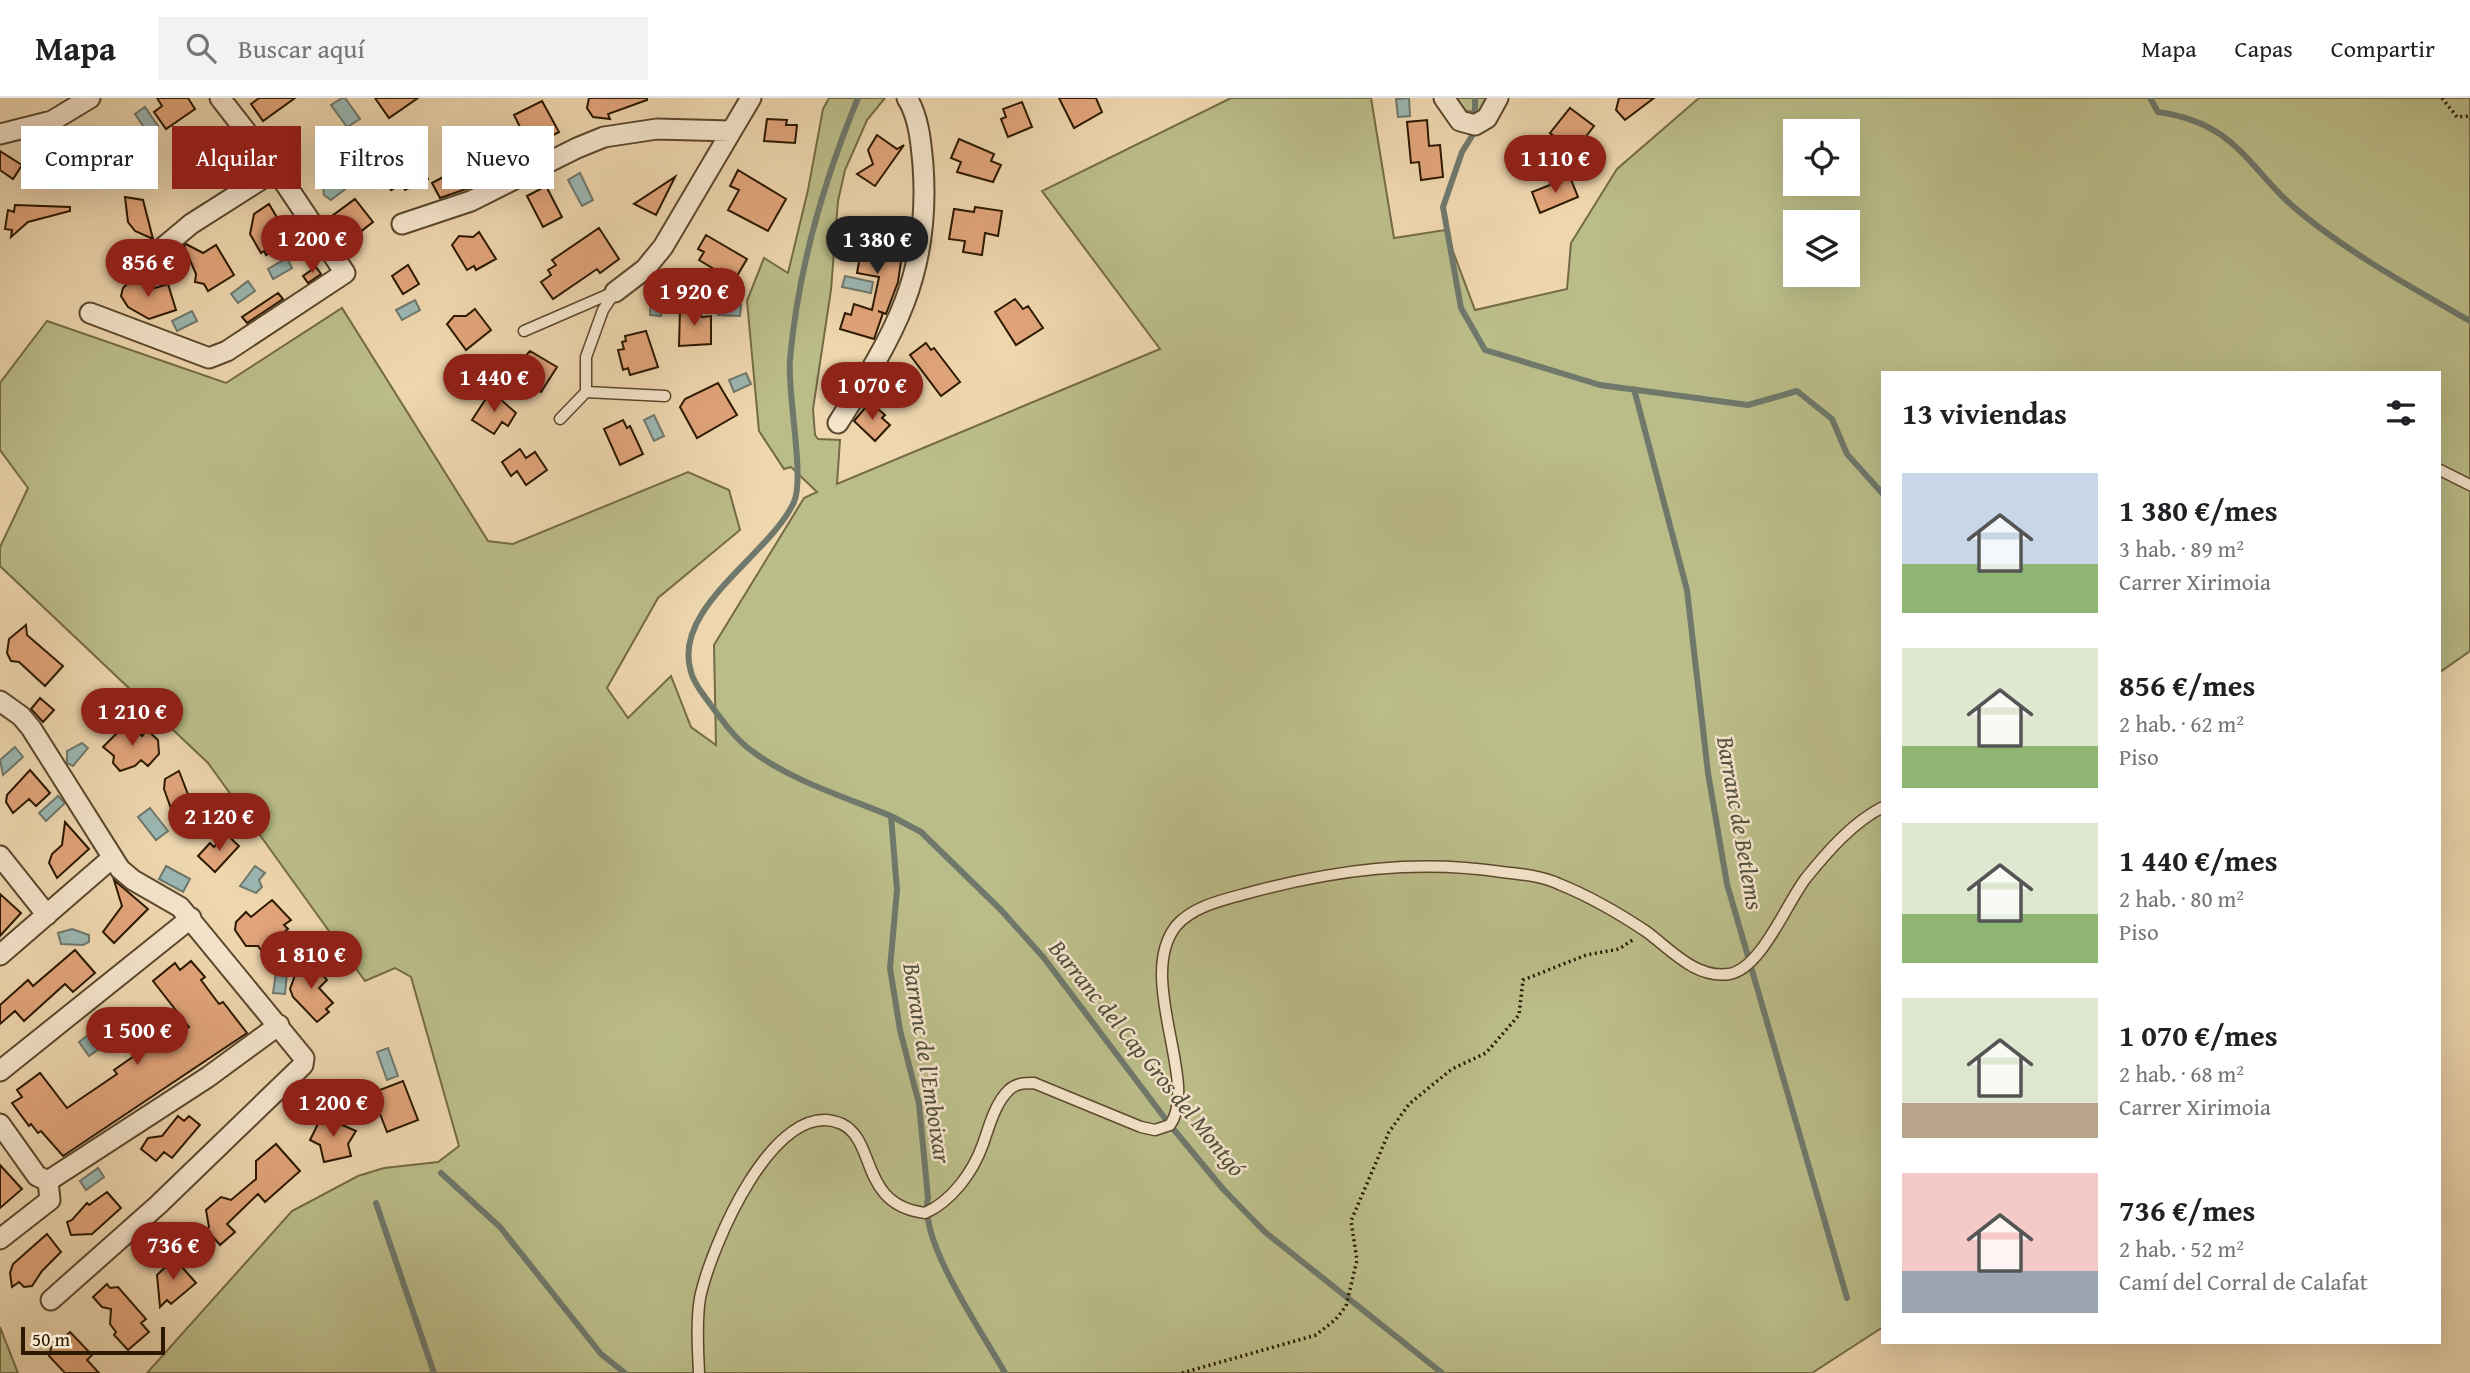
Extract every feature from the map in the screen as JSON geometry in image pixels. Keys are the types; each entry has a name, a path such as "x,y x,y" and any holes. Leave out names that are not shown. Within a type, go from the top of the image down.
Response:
{"street":[{"path":"0,134 52,121 90,98"},
{"path":"220,98 242,126"},
{"path":"615,292 645,269 659,253 751,98"},
{"path":"1444,98 1460,121 1475,125 1487,118 1498,98"},
{"path":"838,423 886,349 904,308 916,270 922,221 923,174 918,129 911,99"},
{"path":"402,224 471,201 604,137 657,129 731,131"},
{"path":"160,250 191,224 246,189"},
{"path":"90,313 209,358 227,351 345,273 289,189"},
{"path":"0,701 21,716 31,728 112,858 125,874 170,900 191,918 301,1051 303,1065 158,1205 51,1300"},
{"path":"0,856 47,915"},
{"path":"0,956 112,858"},
{"path":"0,1071 191,918"},
{"path":"48,1181 217,1071 279,1025"},
{"path":"0,1124 37,1176 48,1181"},
{"path":"0,1239 50,1200 48,1181"}],"lane":[{"path":"524,331 615,292"},
{"path":"559,419 586,392 586,357 603,310 615,292"},
{"path":"586,392 665,396"},
{"path":"2441,470 2470,485"},
{"path":"699,1373 700,1300 719,1236 758,1170 787,1136 803,1124 830,1119 846,1126 858,1143 873,1176 893,1204 925,1213 956,1192 982,1149 1003,1099 1008,1091 1021,1083 1034,1083 1141,1128 1155,1130 1170,1125 1180,1104 1163,983 1162,955 1168,937 1179,923 1210,904 1301,880 1369,869 1435,864 1474,867 1557,883 1646,932 1687,963 1700,970 1721,975 1746,968 1806,879 1852,829 1881,808"}],"path":[{"path":"2442,98 2457,117 2470,116"},
{"path":"1182,1373 1316,1335 1336,1319 1346,1306 1357,1260 1351,1221 1389,1132 1409,1104 1452,1069 1486,1053 1519,1015 1523,980 1586,955 1619,949 1646,932"}],"green space":[{"path":"829,98 885,98 867,120 845,170 838,201 831,290 813,409 815,435 818,439 840,440 837,484 1160,349 1042,191 1231,98 1371,98 1394,238 1445,230 1475,310 1567,289 1571,243 1617,169 1699,98 2470,98 2470,651 2441,671 2441,371 1881,371 1881,1328 1812,1373 147,1373 292,1211 358,1176 384,1168 438,1162 459,1146 411,977 395,968 365,981 208,763 0,566 0,547 28,488 0,450 0,383 47,321 226,383 342,308 488,541 513,544 688,472 729,490 740,530 658,598 607,688 628,718 671,676 691,727 716,745 714,645 804,498 817,492 791,467 784,469 759,431 747,301 764,258 788,273 808,190 823,109"},
{"path":"1455,98 1490,98 1480,112 1464,111"},
{"path":"0,1327 18,1373 0,1373"}],"water":[{"path":"345,98 360,119 346,126 331,105"},
{"path":"1409,98 1410,116 1398,117 1396,99"},
{"path":"145,107 158,126 143,126 135,114"},
{"path":"580,173 593,200 582,206 568,180"},
{"path":"323,189 345,189 331,200 324,195"},
{"path":"287,258 292,268 273,279 268,269"},
{"path":"845,276 873,282 871,293 842,287"},
{"path":"248,281 255,291 238,303 231,294"},
{"path":"651,293 662,293 661,316 650,315"},
{"path":"415,300 420,310 402,320 396,310"},
{"path":"719,305 741,305 740,316 718,315"},
{"path":"192,311 197,321 177,331 172,321"},
{"path":"746,373 751,384 734,392 729,380"},
{"path":"654,415 664,436 654,441 644,420"},
{"path":"82,743 88,748 73,766 67,763 67,751"},
{"path":"15,747 23,757 3,775 0,760"},
{"path":"58,796 65,803 46,821 39,813"},
{"path":"150,808 168,831 156,840 138,817"},
{"path":"166,866 190,879 183,892 159,879"},
{"path":"255,866 265,873 259,880 262,887 256,893 240,886"},
{"path":"72,929 89,935 89,942 83,945 61,944 58,933"},
{"path":"276,972 287,973 285,994 273,993"},
{"path":"107,1021 118,1035 89,1056 79,1042"},
{"path":"388,1048 398,1076 387,1080 377,1052"},
{"path":"331,1080 333,1100 322,1101 321,1081"},
{"path":"98,1168 104,1177 86,1190 80,1181"}],"building":[{"path":"157,98 188,98 195,109 166,129 154,112 162,106"},
{"path":"259,98 295,98 263,121 251,104"},
{"path":"375,98 418,98 389,118"},
{"path":"589,98 647,100 608,114 610,119 593,117 587,108"},
{"path":"1059,98 1096,98 1102,112 1074,128"},
{"path":"1619,98 1654,98 1625,120 1616,110"},
{"path":"542,101 559,132 554,135 554,126 520,126 514,115"},
{"path":"1022,102 1032,127 1008,137 1001,119 1006,117 1003,109"},
{"path":"1570,108 1594,126 1574,152 1550,133"},
{"path":"767,119 787,120 786,125 797,125 795,143 764,141"},
{"path":"1427,120 1429,146 1440,145 1443,177 1421,180 1419,162 1411,163 1407,122"},
{"path":"877,135 897,149 904,145 875,186 857,174 873,164 868,150"},
{"path":"959,139 994,154 991,161 1001,165 993,182 957,172 961,162 951,158"},
{"path":"1586,150 1602,161 1591,176 1576,164"},
{"path":"0,151 21,164 13,179 0,170"},
{"path":"738,170 786,199 768,231 728,210 739,190 730,186"},
{"path":"675,177 656,215 634,204"},
{"path":"1570,177 1578,197 1540,213 1532,192"},
{"path":"442,178 442,189 466,189 440,198 432,183"},
{"path":"540,189 548,189 562,217 543,227 527,196"},
{"path":"125,197 143,200 153,239 135,231 128,222"},
{"path":"355,199 373,222 355,236 347,226 343,230 332,216"},
{"path":"269,204 282,226 286,223 295,238 266,255 264,251 261,253 250,234 254,214"},
{"path":"15,205 70,207 70,211 28,222 11,237 12,230 5,229 8,210 14,212"},
{"path":"975,207 1002,211 998,236 985,233 982,255 963,252 965,241 949,239 954,209 974,212"},
{"path":"884,223 906,228 898,282 886,314 878,311 883,313 874,339 840,329 845,313 851,315 854,304 872,310 879,277 857,273 861,251 858,251 863,226 882,230"},
{"path":"599,228 619,259 600,273 597,269 553,299 541,282 551,275 548,270 556,265 552,260"},
{"path":"479,232 496,259 476,270 474,266 467,270 452,245 459,236 473,237"},
{"path":"706,235 747,259 734,281 699,260 704,252 698,249"},
{"path":"186,244 203,253 216,245 234,275 208,291 204,284 195,282 196,274 184,246"},
{"path":"408,265 419,284 403,294 392,276"},
{"path":"316,267 321,274 308,283 303,276"},
{"path":"143,278 148,290 168,284 176,310 149,319 128,307 121,296 123,288 129,282"},
{"path":"278,293 283,299 247,323 242,317"},
{"path":"1015,299 1023,309 1028,306 1043,328 1016,345 995,312"},
{"path":"696,308 702,317 711,316 711,344 679,346 680,309"},
{"path":"475,309 491,330 466,350 447,324 454,316 466,316"},
{"path":"646,331 658,367 630,375 628,368 623,370 618,350 624,349 622,342 626,341 625,336"},
{"path":"926,343 931,350 934,348 960,382 941,396 910,355"},
{"path":"530,351 557,367 541,392 515,375 513,370"},
{"path":"718,383 737,415 697,438 680,407 685,399"},
{"path":"491,391 516,413 508,426 502,422 494,434 472,420"},
{"path":"870,402 885,415 882,418 890,425 875,441 854,421"},
{"path":"623,420 627,428 630,426 643,454 620,465 604,429"},
{"path":"520,449 526,458 535,452 547,470 526,485 517,471 511,476 502,462"},
{"path":"26,625 27,635 63,666 45,686 19,662 11,661 7,653 9,639"},
{"path":"40,698 54,710 43,722 31,709"},
{"path":"127,723 142,736 147,730 158,740 159,754 148,766 141,760 135,766 120,771 113,763 114,756 103,747"},
{"path":"30,770 50,793 36,806 29,799 13,813 6,802 7,795"},
{"path":"179,771 194,810 174,817 164,789 165,779"},
{"path":"65,822 89,849 57,878 49,863 52,854 62,845"},
{"path":"226,834 239,846 215,872 198,856 210,843 214,847"},
{"path":"114,880 148,909 114,943 103,932 122,906"},
{"path":"0,894 21,913 0,936"},
{"path":"272,900 291,920 284,925 288,929 261,950 258,946 246,946 235,930 236,922 246,912 251,917"},
{"path":"75,950 95,973 73,992 65,984 24,1021 15,1011 0,1024 0,1005 28,980 33,986"},
{"path":"309,959 327,980 319,988 333,1003 326,1009 329,1012 317,1022 293,997 290,989 297,970"},
{"path":"191,961 205,977 201,980 219,1004 223,1002 247,1033 63,1156 41,1131 38,1133 31,1124 29,1126 12,1103 22,1097 17,1090 40,1073 67,1108 117,1074 114,1070 150,1045 154,1050 189,1027 153,981 175,963 180,970"},
{"path":"403,1081 418,1120 387,1132 372,1093"},
{"path":"178,1116 184,1121 189,1116 200,1125 172,1158 164,1152 156,1161 141,1149 148,1138 162,1136"},
{"path":"329,1117 331,1122 339,1120 340,1124 356,1131 348,1144 351,1156 324,1162 320,1145 310,1140 317,1126 315,1122"},
{"path":"276,1144 300,1171 265,1202 258,1194 227,1224 235,1232 220,1245 206,1229 209,1227 206,1210 221,1197 231,1200 256,1179 256,1161"},
{"path":"0,1165 22,1189 0,1208"},
{"path":"107,1192 121,1208 92,1234 71,1235 67,1222 87,1203 89,1205"},
{"path":"47,1234 61,1252 42,1271 32,1286 24,1287 19,1282 12,1287 10,1273 13,1264"},
{"path":"174,1259 183,1262 182,1267 196,1283 171,1304 167,1300 160,1307 157,1275"},
{"path":"107,1284 110,1288 118,1287 146,1319 141,1323 149,1332 128,1350 114,1335 116,1332 110,1324 111,1309 102,1307 93,1297"},
{"path":"70,1332 92,1355 87,1360 99,1373 65,1373 49,1356 51,1348"}],"waterway":[{"name":"Barranc de l'Emboixar","path":"858,98 834,161 814,226 799,293 790,359 798,474 794,502 782,522 708,604 695,626 689,648 691,672 699,689 724,723 752,751 801,780 891,816 897,890 890,968 900,1030 919,1104 928,1216 933,1238 954,1287 1005,1373"},
{"name":"Barranc de l'Emboixar","path":"1475,98 1475,113"},
{"path":"2150,98 2158,112 2186,118 2227,139 2287,201 2326,233 2470,321"},
{"name":"Barranc de l'Emboixar","path":"1475,131 1462,152 1443,207 1461,308 1485,350 1600,385 1748,405 1797,391 1832,419 1847,454 1881,492"},
{"name":"Barranc de Betlems","path":"1634,389 1687,590 1708,773 1727,884 1847,1298"},
{"name":"Barranc del Cap Gros del Montgó","path":"891,816 921,832 1001,910 1044,958 1170,1125 1223,1189 1265,1232 1442,1373"},
{"path":"441,1173 500,1227 601,1354 625,1373"},
{"path":"376,1203 434,1373"}]}
